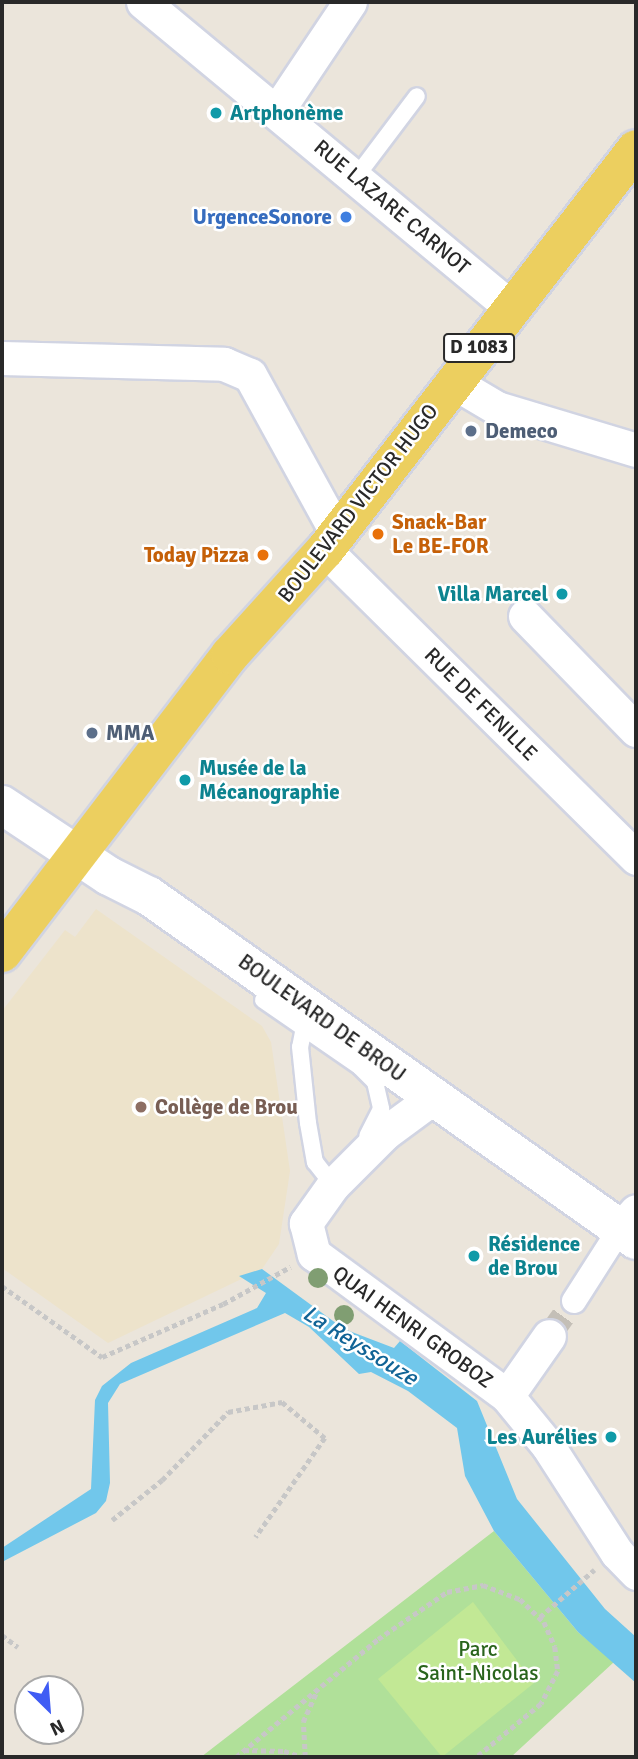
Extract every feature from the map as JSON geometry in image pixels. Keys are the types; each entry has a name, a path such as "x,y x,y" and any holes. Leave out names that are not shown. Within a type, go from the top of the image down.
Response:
{"main road":[{"name":"BOULEVARD VICTOR HUGO","path":"77,855 230,655 331,542 636,149"},
{"name":"BOULEVARD DE BROU","path":"2,805 109,876 149,896 265,990 631,1227"},
{"name":"D 1083","path":"2,953 77,855"}],"street":[{"name":"RUE LAZARE CARNOT","path":"143,2 511,308"},
{"path":"277,111 350,2"},
{"name":"RUE DE FENILLE","path":"2,358 224,364 250,374 331,542 636,858"},
{"path":"453,382 497,408 636,450"},
{"path":"525,616 636,730"},
{"name":"QUAI HENRI GROBOZ","path":"434,1097 384,1133 339,1179 306,1223 314,1254 507,1396 548,1446 634,1568"},
{"path":"574,1301 631,1227"},
{"path":"507,1396 549,1336"}],"lane":[{"path":"356,177 417,96"},
{"path":"109,876 129,902 207,959"},
{"path":"265,990 300,1013 306,1031 300,1047 315,1162 339,1179 379,1115 381,1099 374,1082 360,1067 306,1031 265,990"}],"path":[{"path":"2,1286 102,1357 241,1294 285,1270"},
{"path":"112,1520 162,1480 228,1412 282,1402 325,1438 256,1536"},
{"path":"539,1617 595,1570"},
{"path":"236,1757 378,1639 447,1592 483,1586 520,1599 539,1617 555,1647 558,1671 541,1704 477,1757"},
{"path":"2,1635 18,1647"},
{"path":"244,1750 284,1751 304,1757 303,1722 318,1689"}],"shaded area":[{"name":"Collège de Brou","path":"96,909 262,1026 271,1042 290,1171 279,1244 262,1269 108,1343 2,1268 2,1011 65,930 75,937"}],"green space":[{"name":"Parc Saint-Nicolas","path":"494,1531 578,1632 614,1662 511,1757 201,1757"},
{"path":"473,1602 534,1683 442,1757 378,1679"}],"water":[{"name":"La Reyssouze","path":"262,1269 344,1329 394,1348 400,1341 477,1401 517,1499 605,1609 636,1637 636,1683 578,1632 494,1531 465,1476 457,1428 408,1391 371,1372 359,1374 309,1327 285,1313 120,1384 108,1403 110,1483 106,1501 96,1513 2,1562 2,1548 91,1489 95,1400 102,1386 131,1363 257,1308 266,1293 239,1276"}],"tunnel":[{"path":"549,1336 574,1301"}],"place":[{"name":"Artphonème","path":"216,113"},
{"name":"UrgenceSonore","path":"346,217"},
{"name":"Demeco","path":"471,431"},
{"name":"Snack-Bar Le BE-FOR","path":"378,534"},
{"name":"Today Pizza","path":"263,555"},
{"name":"Villa Marcel","path":"562,594"},
{"name":"MMA","path":"92,733"},
{"name":"Musée de la Mécanographie","path":"185,780"},
{"name":"Collège de Brou","path":"141,1107"},
{"name":"Résidence de Brou","path":"474,1256"},
{"name":"Les Aurélies","path":"611,1437"}]}
